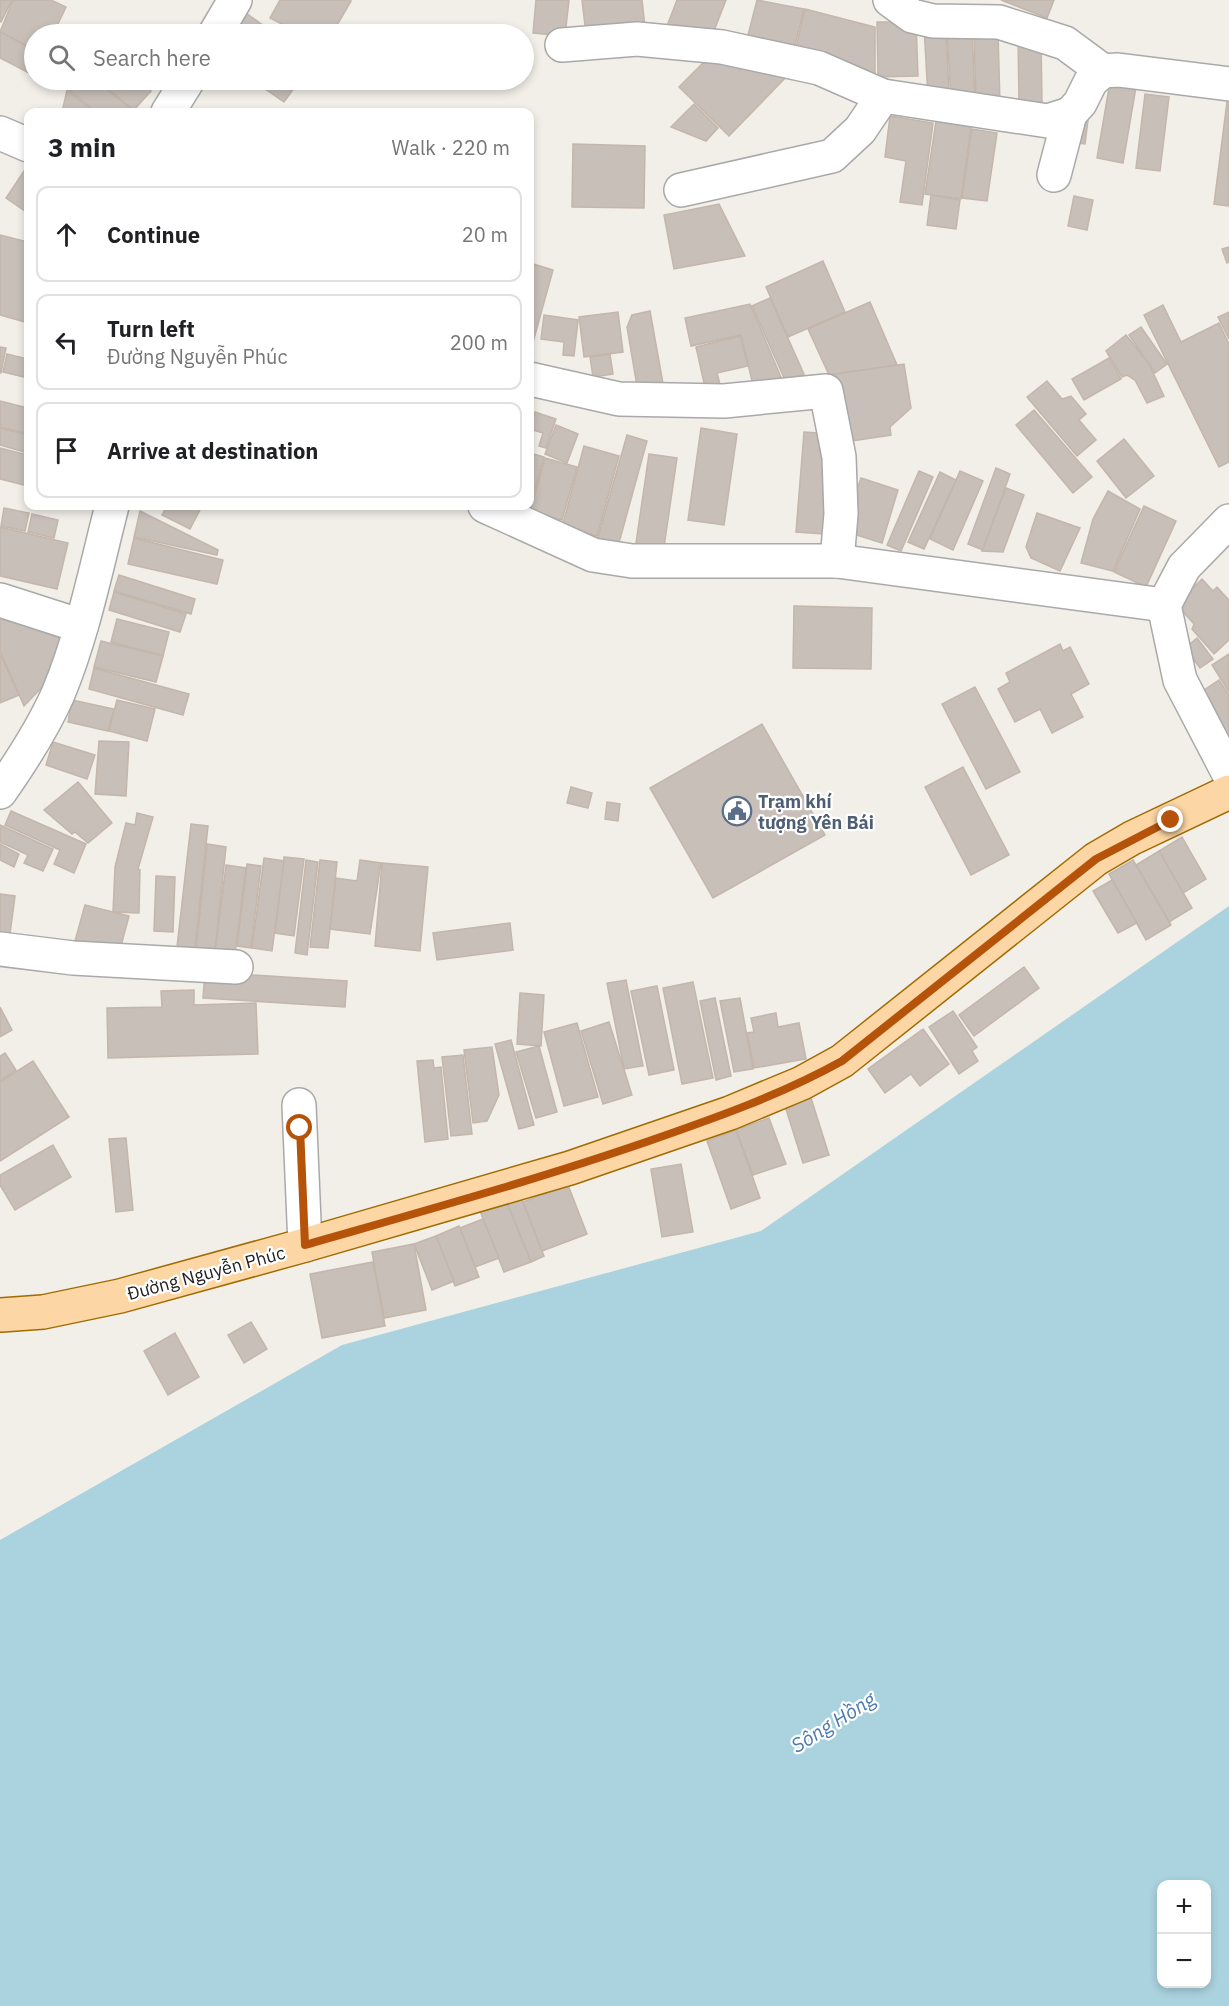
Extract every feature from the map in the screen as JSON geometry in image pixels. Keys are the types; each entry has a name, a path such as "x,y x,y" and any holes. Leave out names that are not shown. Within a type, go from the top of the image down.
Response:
{"main road":[{"name":"Đường Nguyễn Phúc","path":"0,1315 43,1312 120,1296 305,1245 570,1168 730,1113 802,1083 842,1061 1096,859 1132,838 1229,792"},
{"path":"0,1290 4,1303 0,1315"}],"street":[{"path":"220,24 235,0"},
{"path":"890,0 912,16 933,21 999,22 1065,43 1103,71"},
{"path":"562,45 637,39 722,47 819,68 883,96 1048,121 1070,114"},
{"path":"1054,175 1070,114 1080,103 1091,81 1103,71 1118,70 1229,84"},
{"path":"171,108 182,90"},
{"path":"681,190 832,156 860,130 883,96"},
{"path":"0,133 24,143"},
{"path":"534,380 619,399 724,401 826,391 839,457 841,514 837,561"},
{"path":"0,792 18,768 58,695 81,626 111,510"},
{"path":"494,510 593,555 609,559 837,561 1164,605"},
{"path":"1229,521 1184,567 1164,605 1180,680 1229,774"},
{"path":"0,600 81,626"},
{"path":"0,949 73,958 236,967"},
{"path":"299,1105 305,1245"}],"water":[{"name":"Sông Hồng","path":"1229,906 1229,2006 0,2006 0,1540 342,1345 761,1231"}],"building":[{"path":"0,0 12,0 1,22 0,21"},
{"path":"13,0 51,0 66,7 58,24 24,24 24,44 0,32"},
{"path":"280,0 351,1 338,24 282,24 270,18"},
{"path":"536,0 569,0 565,36 534,33"},
{"path":"582,0 642,0 645,27 586,34"},
{"path":"677,0 726,0 712,36 665,31"},
{"path":"757,0 804,9 792,56 746,43"},
{"path":"1001,0 1054,0 1047,18"},
{"path":"805,9 875,27 875,81 794,56"},
{"path":"246,13 261,24 238,24"},
{"path":"877,22 916,22 918,76 878,77"},
{"path":"946,26 949,96 928,97 924,27"},
{"path":"972,26 975,101 951,102 947,27"},
{"path":"998,31 1000,104 976,104 974,32"},
{"path":"0,32 24,45 24,70 0,58"},
{"path":"1018,37 1041,37 1042,103 1019,103"},
{"path":"718,48 740,70 753,57 791,72 729,136 679,87"},
{"path":"1110,82 1136,87 1123,163 1097,158"},
{"path":"67,90 89,108 63,108"},
{"path":"69,90 108,90 130,108 91,108"},
{"path":"109,90 151,91 136,108 132,108"},
{"path":"267,90 293,90 284,102"},
{"path":"1145,94 1169,97 1160,171 1136,168"},
{"path":"1229,94 1229,206 1214,204"},
{"path":"694,104 718,128 706,141 671,127"},
{"path":"890,116 933,123 922,205 900,202 906,161 885,157"},
{"path":"1074,118 1088,120 1085,144 1070,142"},
{"path":"936,121 971,127 961,199 925,194"},
{"path":"972,129 997,133 987,201 962,198"},
{"path":"573,144 645,146 644,208 572,207"},
{"path":"24,171 24,210 6,198"},
{"path":"931,195 960,200 956,229 927,225"},
{"path":"1074,196 1093,200 1087,230 1068,226"},
{"path":"719,204 745,256 674,269 664,215"},
{"path":"0,235 24,241 24,322 0,315"},
{"path":"1229,247 1229,262 1227,263 1222,249"},
{"path":"823,261 845,312 788,337 766,287"},
{"path":"534,264 553,270 534,339"},
{"path":"770,298 804,374 786,382 752,306"},
{"path":"870,302 897,365 829,375 808,329"},
{"path":"750,304 783,382 754,389 741,335 691,346 685,318"},
{"path":"1163,305 1181,342 1219,323 1229,344 1229,462 1219,467 1144,315"},
{"path":"650,311 664,389 637,386 627,327 632,315"},
{"path":"618,312 623,352 584,357 579,317"},
{"path":"1229,312 1229,339 1218,317"},
{"path":"544,315 578,320 574,356 563,355 564,342 541,339"},
{"path":"1141,327 1167,364 1155,373 1129,335"},
{"path":"1126,335 1149,364 1164,396 1147,403 1135,380 1127,375 1122,377 1106,351"},
{"path":"740,336 748,366 717,373 721,388 706,392 696,347"},
{"path":"0,347 6,348 1,373 0,373"},
{"path":"7,354 24,358 24,377 3,372"},
{"path":"610,354 613,374 593,377 590,357"},
{"path":"1109,358 1121,379 1084,400 1072,379"},
{"path":"904,364 911,408 890,427 891,435 839,443 829,375"},
{"path":"1047,381 1062,399 1071,396 1086,414 1079,420 1096,440 1077,456 1027,397"},
{"path":"0,401 24,407 24,433 0,427"},
{"path":"1034,410 1092,477 1073,493 1016,425"},
{"path":"535,412 556,419 546,448 539,446 543,433 534,430"},
{"path":"556,425 578,434 567,463 545,454"},
{"path":"0,428 24,434 24,452 0,445"},
{"path":"701,428 737,434 724,525 688,520"},
{"path":"804,432 832,434 824,534 796,532"},
{"path":"627,435 647,441 617,550 596,544"},
{"path":"1124,439 1154,476 1126,498 1097,461"},
{"path":"584,446 619,456 597,536 562,527"},
{"path":"0,448 24,454 24,485 0,479"},
{"path":"534,454 544,457 534,492"},
{"path":"649,454 677,458 664,547 636,543"},
{"path":"545,458 577,467 562,520 530,511 534,510 534,497"},
{"path":"996,468 1010,474 983,550 968,544"},
{"path":"919,471 933,477 901,551 887,545"},
{"path":"960,471 983,481 953,550 930,539"},
{"path":"940,472 956,480 924,549 908,542"},
{"path":"861,478 898,490 882,543 844,531"},
{"path":"1006,488 1024,495 1003,552 982,551"},
{"path":"1108,491 1140,509 1113,571 1081,563 1093,519"},
{"path":"1144,506 1176,521 1146,587 1114,572"},
{"path":"4,508 29,513 25,531 1,526"},
{"path":"165,510 200,510 190,529 162,515"},
{"path":"140,511 218,550 217,555 134,537"},
{"path":"1037,513 1080,528 1060,571 1031,558 1026,547"},
{"path":"32,514 58,520 54,538 28,532"},
{"path":"0,527 68,543 57,589 0,576"},
{"path":"134,538 223,560 217,584 128,564"},
{"path":"119,575 195,599 191,614 114,591"},
{"path":"1202,579 1213,591 1217,587 1229,600 1229,640 1214,654 1192,629 1194,624 1176,604"},
{"path":"114,592 186,614 180,632 109,610"},
{"path":"794,606 872,608 871,669 793,668"},
{"path":"0,613 64,640 46,683 24,706 0,651"},
{"path":"117,619 169,632 163,656 111,642"},
{"path":"1197,638 1213,659 1200,668 1185,648"},
{"path":"101,641 163,656 156,682 94,667"},
{"path":"1060,644 1063,651 1070,647 1089,684 1071,694 1083,717 1052,733 1040,709 1015,722 998,689 1010,682 1006,673"},
{"path":"0,654 19,695 0,703"},
{"path":"1229,654 1229,692 1212,665"},
{"path":"94,668 189,694 183,715 89,689"},
{"path":"1219,680 1229,695 1229,737 1226,738 1198,694"},
{"path":"975,687 1020,772 986,789 942,704"},
{"path":"72,700 114,709 108,731 68,722"},
{"path":"117,700 155,709 147,741 109,731"},
{"name":"Trạm khí tượng Yên Bái","path":"762,724 825,835 713,898 650,788"},
{"path":"99,741 129,742 126,796 95,794"},
{"path":"53,742 95,755 87,779 46,765"},
{"path":"963,767 1009,855 971,875 925,787"},
{"path":"78,782 112,823 88,843 75,832 72,834 44,810"},
{"path":"571,787 592,793 588,808 567,803"},
{"path":"607,802 620,804 618,821 605,819"},
{"path":"11,811 86,844 74,873 54,864 60,850 5,825"},
{"path":"137,813 153,817 138,869 140,870 139,913 113,912 115,867 126,823 135,825"},
{"path":"191,824 208,826 195,949 177,947"},
{"path":"0,825 53,849 43,871 24,863 28,855 0,842"},
{"path":"1182,837 1206,879 1183,893 1159,851"},
{"path":"0,844 19,854 14,867 0,860"},
{"path":"207,844 226,847 215,951 196,950"},
{"path":"1159,851 1192,908 1169,922 1136,865"},
{"path":"284,857 304,859 294,936 275,933"},
{"path":"264,858 284,861 272,951 252,948"},
{"path":"306,860 318,862 307,955 295,953"},
{"path":"320,860 337,862 328,948 310,947"},
{"path":"360,860 381,863 370,934 330,929 336,878 357,881"},
{"path":"1133,860 1171,925 1146,940 1109,874"},
{"path":"382,863 428,867 420,951 375,946"},
{"path":"247,864 261,866 251,948 237,946"},
{"path":"226,865 246,868 235,954 215,952"},
{"path":"156,876 175,877 173,932 154,931"},
{"path":"1112,880 1137,923 1118,933 1093,891"},
{"path":"0,894 15,896 10,934 0,933"},
{"path":"85,905 129,916 121,946 100,947 75,941"},
{"path":"510,923 513,950 437,960 433,933"},
{"path":"1024,967 1039,988 974,1036 959,1015"},
{"path":"205,972 347,981 345,1007 203,998"},
{"path":"626,980 643,1066 624,1069 607,983"},
{"path":"693,982 713,1078 682,1084 663,988"},
{"path":"657,986 674,1070 649,1075 631,991"},
{"path":"194,990 194,1005 256,1003 258,1054 108,1058 107,1008 162,1007 161,991"},
{"path":"520,993 544,995 541,1046 517,1044"},
{"path":"715,998 731,1076 716,1080 700,1001"},
{"path":"740,998 753,1069 734,1072 720,1001"},
{"path":"0,1007 12,1030 0,1037"},
{"path":"953,1011 977,1047 972,1051 978,1061 959,1074 929,1027"},
{"path":"776,1013 778,1027 799,1023 806,1059 754,1068 747,1033 754,1032 751,1018"},
{"path":"609,1022 632,1095 603,1104 581,1031"},
{"path":"577,1023 598,1097 564,1106 544,1032"},
{"path":"923,1029 949,1064 920,1086 911,1074 885,1093 868,1069"},
{"path":"511,1040 534,1125 519,1129 495,1044"},
{"path":"539,1046 557,1112 536,1118 516,1052"},
{"path":"492,1047 499,1095 487,1121 473,1123 464,1050"},
{"path":"5,1053 16,1070 0,1081 0,1056"},
{"path":"463,1055 472,1134 451,1136 442,1057"},
{"path":"433,1060 434,1068 441,1067 448,1139 425,1142 417,1061"},
{"path":"33,1061 69,1117 0,1161 0,1082"},
{"path":"811,1098 829,1155 803,1163 785,1106"},
{"path":"769,1118 786,1164 753,1175 736,1130"},
{"path":"736,1130 760,1198 731,1209 707,1141"},
{"path":"126,1138 133,1210 116,1212 109,1139"},
{"path":"53,1145 71,1177 15,1210 0,1185 0,1175"},
{"path":"681,1164 693,1232 662,1237 651,1169"},
{"path":"568,1185 587,1234 542,1251 523,1202"},
{"path":"520,1195 544,1256 531,1262 506,1201"},
{"path":"506,1201 531,1262 504,1272 480,1211"},
{"path":"483,1219 499,1258 475,1267 460,1228"},
{"path":"459,1226 479,1277 455,1286 436,1236"},
{"path":"436,1236 454,1281 432,1290 414,1244"},
{"path":"414,1244 426,1310 384,1318 372,1252"},
{"path":"373,1262 385,1326 322,1338 310,1274"},
{"path":"251,1322 267,1349 244,1363 228,1335"},
{"path":"175,1333 199,1377 168,1395 144,1351"}],"place":[{"name":"Trạm khí tượng Yên Bái","path":"737,811"}],"route":[{"path":"300,1128 305,1245 570,1168 730,1113 802,1083 842,1061 1096,859 1132,838 1171,820"}]}
